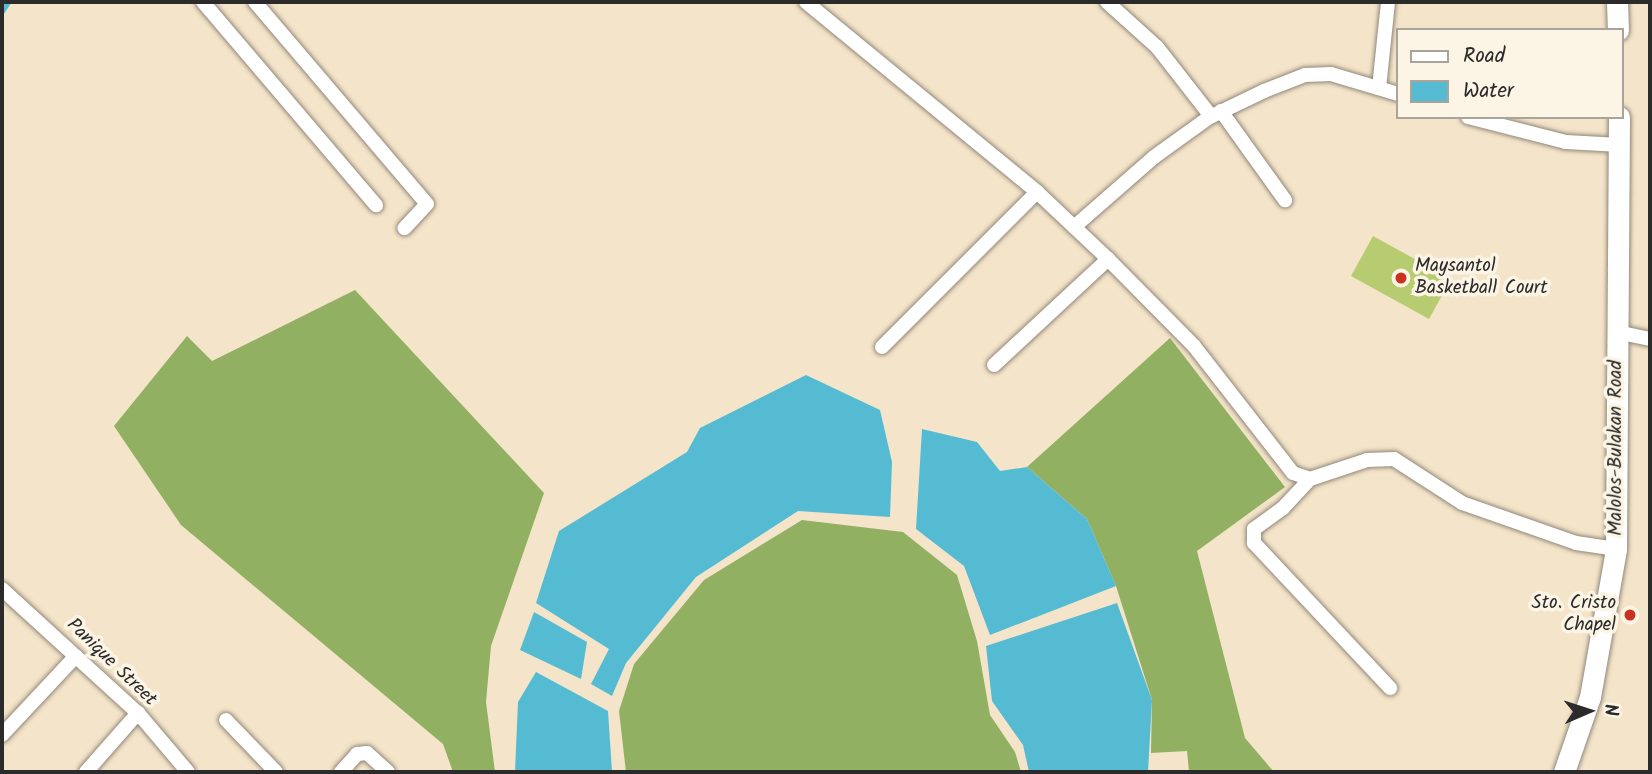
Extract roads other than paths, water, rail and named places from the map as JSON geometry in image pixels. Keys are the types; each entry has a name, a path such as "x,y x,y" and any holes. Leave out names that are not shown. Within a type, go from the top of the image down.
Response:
{"main road":[{"path":"1617,2 1618,28"},
{"name":"Malolos-Bulakan Road","path":"1564,772 1590,697 1616,549 1619,119"}],"street":[{"path":"203,2 376,205"},
{"path":"255,2 426,204 405,228"},
{"path":"806,2 1037,192 1108,259 1194,346 1283,463 1293,473 1310,479"},
{"path":"1107,2 1157,47 1216,114 1285,200"},
{"path":"1379,88 1388,2"},
{"path":"1074,227 1154,156 1216,114 1305,75 1331,74 1396,93"},
{"path":"1476,119 1566,142 1620,145"},
{"path":"882,346 1037,192"},
{"path":"995,365 1108,259"},
{"path":"1618,332 1650,339"},
{"path":"1390,688 1252,538 1254,529 1283,508 1310,479 1367,460 1394,459 1462,503 1576,543 1616,549"},
{"name":"Panique Street","path":"4,595 138,713 188,772"},
{"path":"2,735 76,656"},
{"path":"86,772 138,713"},
{"path":"226,720 276,772"},
{"path":"341,772 357,754 367,752 388,772"}],"water":[{"path":"806,375 880,410 892,462 890,517 798,511 696,577 626,663 612,696 591,684 609,649 536,603 559,531 687,452 700,428"},
{"path":"922,429 977,442 1000,471 1027,467 1087,519 1116,586 990,635 964,566 916,529"},
{"path":"1117,603 1152,700 1148,772 1029,772 1023,745 992,701 986,646"},
{"path":"534,612 587,642 581,679 520,650"},
{"path":"536,672 608,711 612,772 515,772 518,702"}],"waterway":[{"path":"2,11 8,2"}],"place":[{"name":"Maysantol Basketball Court","path":"1401,278"},
{"name":"Sto. Cristo Chapel","path":"1630,615"}]}
